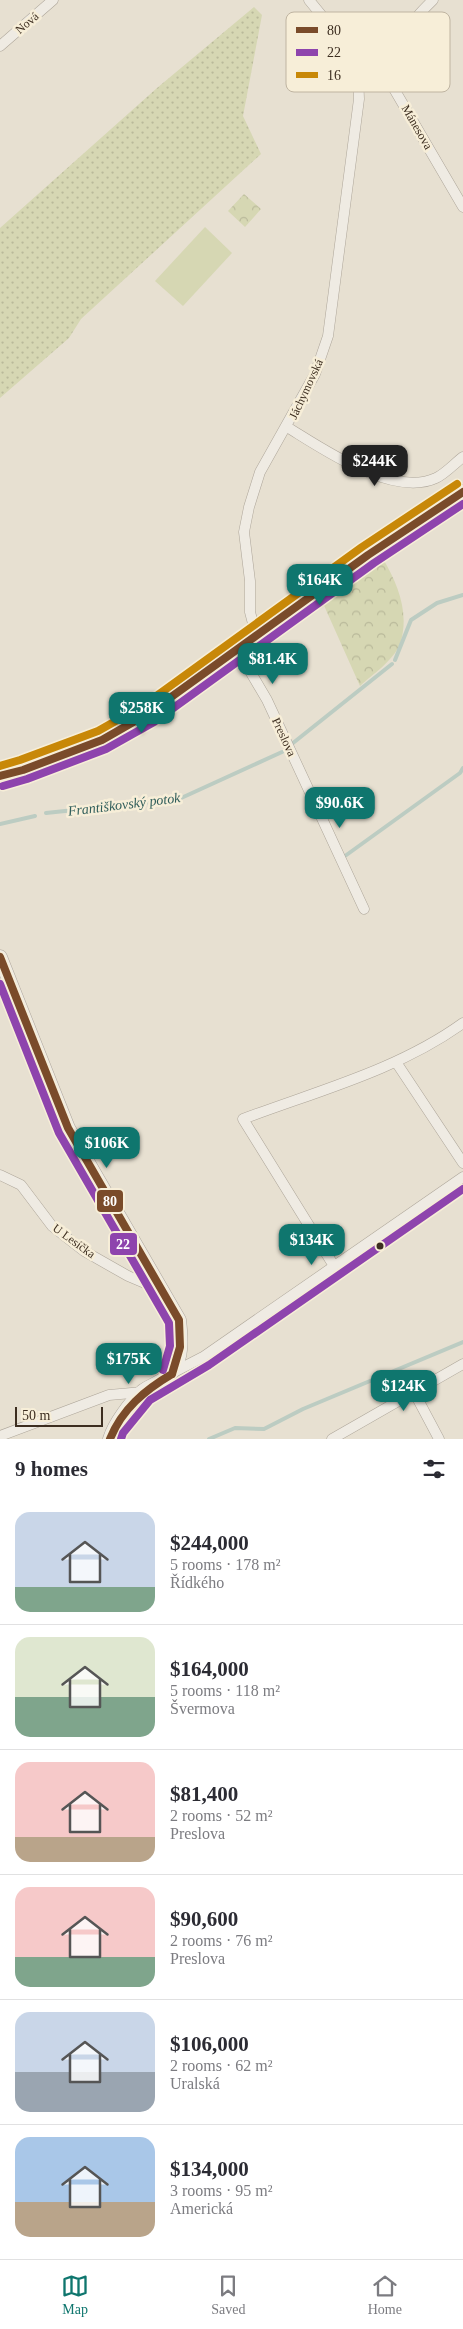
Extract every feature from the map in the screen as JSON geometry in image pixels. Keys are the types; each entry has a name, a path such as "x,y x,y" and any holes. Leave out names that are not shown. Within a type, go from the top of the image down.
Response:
{"street":[{"name":"Nová","path":"0,46 53,0"},
{"path":"309,0 319,12"},
{"path":"421,12 433,0"},
{"name":"Jáchymovská","path":"256,635 250,612 250,581 244,532 252,491 260,472 287,428 315,374 328,336 359,92"},
{"name":"Mánesova","path":"396,92 463,206"},
{"path":"287,428 340,459 393,480 413,484 437,478 463,456"},
{"path":"0,776 23,770 102,740 149,713 368,555 463,492"},
{"name":"Preslova","path":"236,649 267,700 364,909"},
{"path":"0,957 68,1128 179,1320 182,1340 180,1354 172,1374"},
{"path":"334,1266 243,1119 396,1062 444,1036 463,1023"},
{"path":"396,1062 463,1163"},
{"name":"U Lesíčka","path":"0,1175 21,1185 52,1226 84,1251 128,1276 161,1290"},
{"path":"110,1439 114,1428 143,1392 203,1357 463,1176"},
{"path":"332,1439 463,1364"},
{"path":"0,1436 109,1395 143,1392"},
{"path":"414,1392 439,1439"}],"green space":[{"path":"254,7 262,15 243,116 261,154 81,319 69,338 0,398 0,228 157,88"},
{"path":"244,194 261,209 245,227 228,211"},
{"path":"205,227 232,253 183,306 155,281"},
{"path":"383,559 398,589 401,600 404,622 403,633 400,644 393,656 360,686 322,601"}],"waterway":[{"name":"Františkovský potok","path":"395,660 411,620 437,603 463,595"},
{"name":"Františkovský potok","path":"293,743 392,664"},
{"name":"Františkovský potok","path":"46,813 179,799 282,752"},
{"path":"345,856 460,773 463,768"},
{"name":"Františkovský potok","path":"0,824 35,816"},
{"path":"209,1439 235,1428 264,1429 303,1409 463,1342"}],"transit line":[{"name":"16","path":"0,766 98,731 144,705 362,547 457,484"},
{"name":"80","path":"0,776 23,770 102,740 149,713 368,555 463,492"},
{"name":"22","path":"3,786 27,779 106,749 154,722 374,563 463,504"},
{"name":"80","path":"0,957 68,1128 179,1320 180,1347 172,1374"},
{"name":"22","path":"0,984 59,1133 169,1323 170,1346 163,1370"},
{"name":"22","path":"121,1439 123,1433 150,1400 209,1365 463,1189"},
{"name":"80","path":"110,1439 121,1418 135,1401 172,1374"}]}
